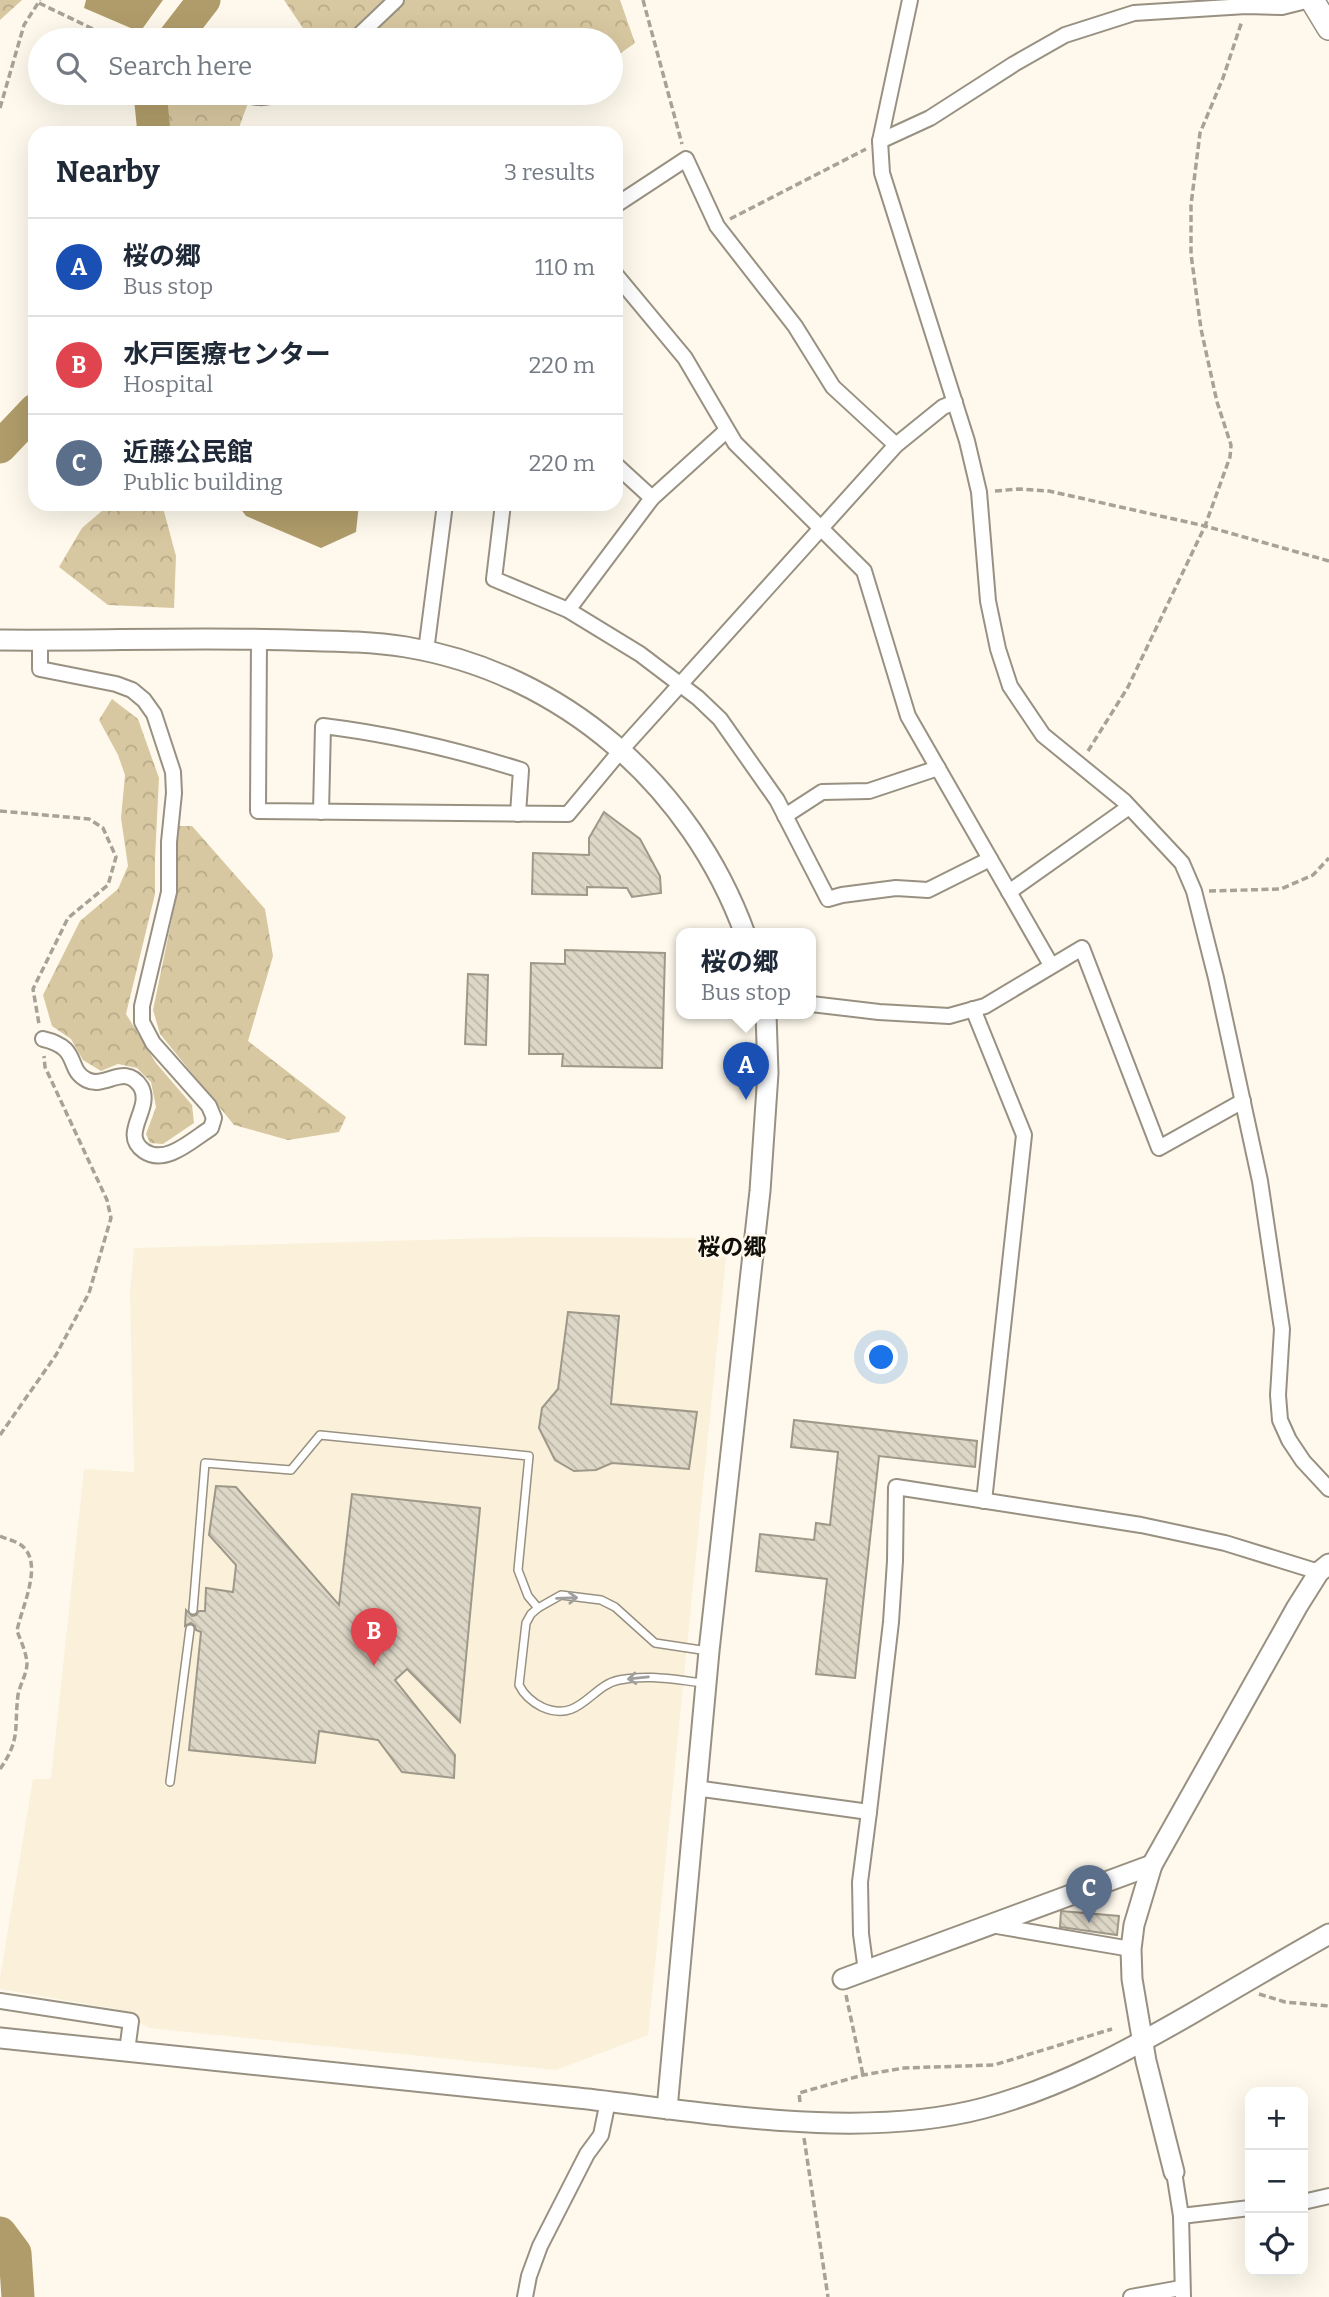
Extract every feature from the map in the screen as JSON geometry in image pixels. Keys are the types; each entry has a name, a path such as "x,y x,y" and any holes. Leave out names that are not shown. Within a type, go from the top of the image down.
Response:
{"main road":[{"path":"1311,0 1329,28"}],"street":[{"path":"367,28 396,0"},
{"path":"910,0 880,142 882,173 955,402 979,492 988,601 998,649 1010,685 1043,735 1129,807 1181,863 1194,891 1260,1181 1283,1329 1278,1395 1280,1420 1303,1461 1329,1489"},
{"path":"880,142 930,118 1065,35 1134,13 1246,6 1282,7 1311,0"},
{"path":"623,200 687,159 717,226 795,326 833,387 896,445"},
{"path":"623,286 685,358 735,443 864,571 908,716 1051,965"},
{"path":"259,639 258,811 568,814 622,750 896,445 943,407 955,402"},
{"path":"568,610 652,498 726,431"},
{"path":"623,471 652,498"},
{"path":"426,651 444,511"},
{"path":"502,511 494,579 568,610 640,654 720,719 777,800 828,899 896,888 928,890 990,859"},
{"path":"0,640 259,639 370,643 426,651 472,664 536,691 563,706 622,750 663,793 691,831 713,864 743,928"},
{"path":"40,640 40,669 116,684 138,695 155,714 173,772 174,793 169,842 169,892 142,1006 142,1022 153,1043 209,1106 214,1118 211,1128 167,1155 148,1154 139,1147 135,1138 136,1124 145,1102 144,1093 134,1079 125,1076 116,1076 102,1082 84,1079 76,1070 65,1047 43,1039"},
{"path":"321,812 323,726 351,729 471,754 521,770 518,814"},
{"path":"785,816 822,792 869,791 938,768"},
{"path":"1009,892 1129,807"},
{"path":"816,1005 949,1016 985,1006 1082,948 1159,1148 1243,1101"},
{"path":"973,1009 1024,1135 984,1501"},
{"path":"667,2109 695,1788 760,1191 768,1073 766,1019"},
{"path":"866,1970 860,1934 860,1882 891,1622 896,1487 1153,1527 1324,1568 1297,1607 1152,1866 1138,1906 1131,1949 1132,1979 1146,2061 1174,2172 1181,2216 1182,2292 1131,2297"},
{"path":"695,1788 869,1812"},
{"path":"843,1979 1152,1866"},
{"path":"988,1925 1131,1949"},
{"path":"0,2038 667,2109 802,2121 883,2123 932,2119 981,2109 1030,2095 1078,2075 1143,2041 1329,1934"},
{"path":"0,2001 131,2021 127,2051"},
{"path":"525,2297 540,2246 587,2154 601,2134 608,2101"},
{"path":"1308,2201 1329,2196"},
{"path":"1181,2216 1245,2209"}],"lane":[{"path":"193,1610 205,1463 290,1470 320,1435 529,1456 518,1570 528,1596 538,1608"},
{"path":"706,1683 648,1676 615,1681 575,1709 554,1711 544,1708 524,1694 519,1685 526,1623 538,1608 561,1595 601,1600 615,1607 655,1643 709,1651"},
{"path":"170,1782 190,1629"}],"path":[{"path":"643,0 687,159"},
{"path":"0,108 24,25 39,1 92,28"},
{"path":"1079,764 1129,687 1205,526 1230,457 1231,445 1217,402 1201,329 1191,254 1191,205 1200,133 1223,78 1246,6"},
{"path":"717,226 880,142"},
{"path":"979,492 1019,489 1049,491 1205,526 1329,561"},
{"path":"0,811 89,818 103,828 116,857 107,886 68,918 33,989 43,1039 45,1067 107,1200 111,1217 89,1293 56,1355 0,1435"},
{"path":"1194,891 1281,889 1313,876 1329,858"},
{"path":"0,1536 21,1545 30,1556 31,1584 16,1631 27,1665 18,1694 17,1737 12,1751 0,1769"},
{"path":"843,1979 863,2075"},
{"path":"1246,1982 1267,1998 1329,2006"},
{"path":"828,2297 799,2094 863,2075 904,2068 994,2065 1112,2029"}],"shaded area":[{"path":"86,0 163,0 143,28 131,28 84,8"},
{"path":"242,511 358,511 356,532 321,548 246,516"},
{"path":"532,1237 728,1238 648,2035 556,2070 149,2028 116,2009 0,1989 33,1779 51,1779 84,1469 134,1472 130,1293 134,1248"}],"green space":[{"path":"0,0 22,0 0,20"},
{"path":"284,0 620,0 635,43 623,52 623,28 303,28"},
{"path":"162,105 247,105 240,126 159,126"},
{"path":"102,511 164,511 176,556 174,608 108,605 59,567 82,528"},
{"path":"112,699 138,719 159,778 155,894 126,1014 156,1063 192,1105 194,1123 163,1144 150,1143 146,1134 156,1107 151,1082 137,1068 118,1064 101,1071 83,1060 71,1039 52,1026 43,995 80,921 118,889 128,866 121,818 125,775 118,755 99,720"},
{"path":"177,826 192,826 265,909 273,956 248,1041 346,1117 339,1132 288,1140 234,1125 160,1034 153,1010 178,889"}],"building":[{"path":"604,812 640,839 660,876 661,893 632,897 627,888 587,887 587,895 532,894 533,853 589,855 589,838"},
{"path":"565,950 665,953 662,1068 562,1066 563,1054 529,1054 531,963 565,964"},
{"path":"468,974 488,975 486,1045 465,1044"},
{"path":"568,1312 619,1316 611,1404 697,1412 689,1469 612,1463 596,1470 574,1471 555,1460 539,1428 542,1408 558,1389"},
{"path":"794,1420 977,1441 975,1467 879,1456 855,1678 816,1674 827,1579 756,1571 760,1534 814,1540 816,1523 830,1525 838,1452 791,1447"},
{"path":"216,1486 236,1487 339,1605 352,1494 480,1508 460,1722 407,1669 395,1680 455,1755 454,1778 402,1772 378,1740 319,1731 315,1763 189,1750 201,1632 191,1623 185,1626 186,1610 192,1616 199,1611 205,1611 206,1588 233,1592 236,1565 209,1535"},
{"path":"1061,1911 1119,1916 1117,1935 1060,1927"}],"waterway":[{"path":"182,28 204,0"},
{"path":"151,105 153,126"},
{"path":"0,447 28,417"},
{"path":"0,2233 15,2253 18,2297"}],"place":[{"name":"桜の郷","path":"746,1100"},
{"name":"水戸医療センター","path":"374,1666"},
{"name":"近藤公民館","path":"1089,1923"}],"district":[{"name":"桜の郷","path":"732,1247"}]}
